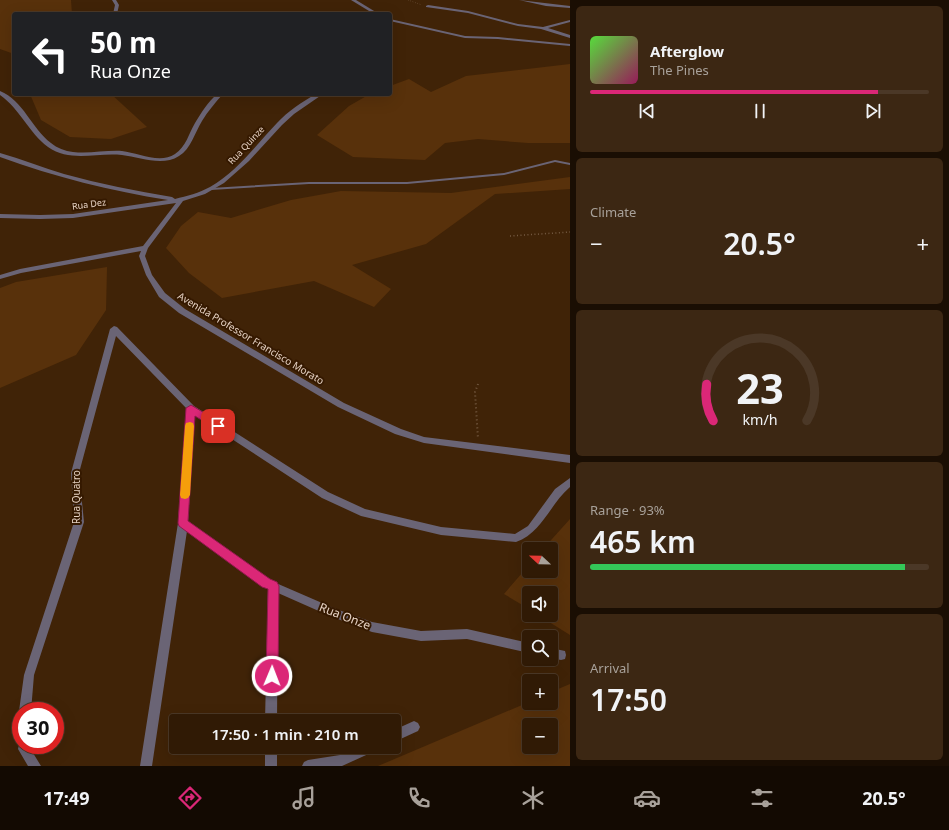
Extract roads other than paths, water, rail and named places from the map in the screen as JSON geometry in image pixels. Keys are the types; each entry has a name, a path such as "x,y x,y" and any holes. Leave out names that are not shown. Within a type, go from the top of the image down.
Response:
{"street":[{"path":"114,0 117,5 115,12"},
{"path":"356,0 374,12"},
{"path":"521,0 546,5 570,7"},
{"path":"546,5 556,0"},
{"path":"428,6 468,12 518,25 542,28 570,37"},
{"path":"392,20 465,37 570,44"},
{"path":"542,28 570,21"},
{"path":"0,93 12,101 48,144 58,150 67,153 80,154 122,153 157,159 176,156 183,150 199,122 218,96"},
{"name":"Rua Quinze","path":"180,201 222,183 240,166 283,119 297,107 316,96"},
{"path":"0,155 40,170 78,181 138,194 180,201 145,248 20,271 0,277"},
{"name":"Rua Dez","path":"0,216 66,217 180,201"},
{"name":"Avenida Professor Francisco Morato","path":"145,248 142,256 149,275 162,296 182,311 341,405 398,432 424,440 570,459"},
{"name":"Rua Quatro","path":"26,702 29,675 79,522 75,473 114,329 191,408"},
{"path":"146,766 183,523 191,408 325,495 364,513 441,531 516,538 530,529 558,492 570,482"},
{"name":"Rua Onze","path":"183,523 266,583 334,613 372,627 421,636 467,634 522,646"},
{"path":"272,714 273,586"},
{"path":"401,733 414,727"},
{"path":"27,754 35,766"},
{"path":"271,754 271,766"},
{"path":"308,766 340,761 356,754"}],"lane":[{"path":"211,189 309,183 407,183 504,174 555,161 570,164"}]}
